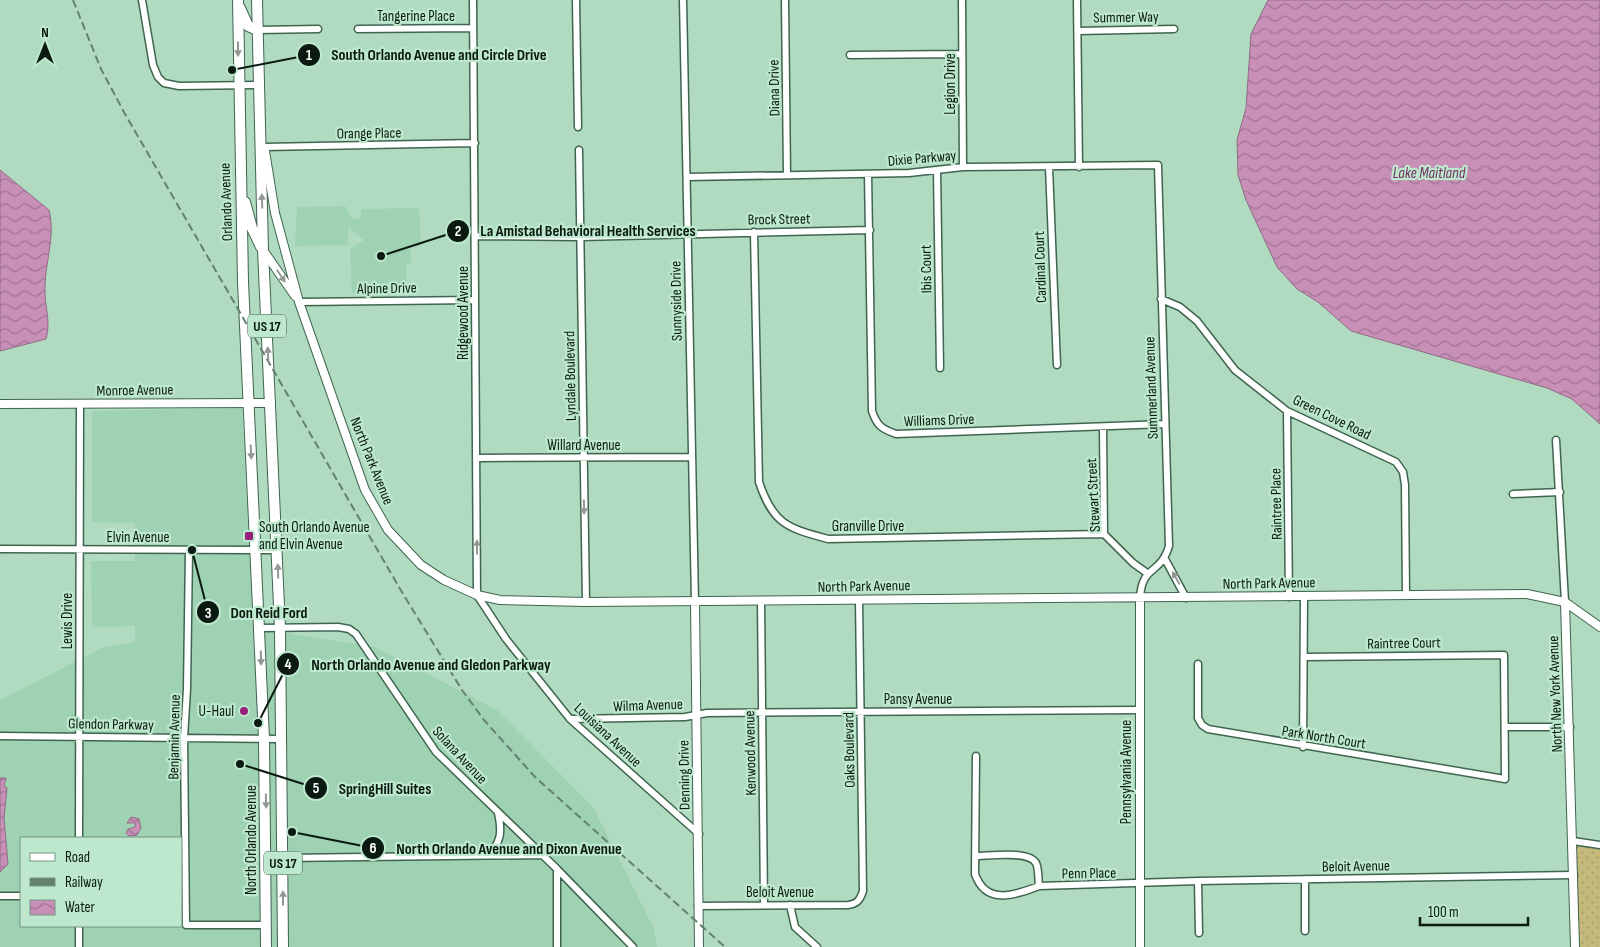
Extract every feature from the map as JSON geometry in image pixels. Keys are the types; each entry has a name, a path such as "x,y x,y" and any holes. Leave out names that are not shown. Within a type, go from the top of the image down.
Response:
{"main road":[{"name":"US 17","path":"257,0 263,250 271,403"},
{"name":"Orlando Avenue","path":"238,1 240,182 249,403"},
{"path":"238,1 248,26 257,30"},
{"path":"240,182 252,228 263,250"},
{"name":"North Orlando Avenue","path":"249,403 264,739 267,945"},
{"name":"North Orlando Avenue","path":"271,403 280,628 283,947"}],"street":[{"path":"142,0 152,65 158,77 164,83 180,86 258,85"},
{"name":"Ridgewood Avenue","path":"473,0 477,595"},
{"path":"576,0 578,127"},
{"name":"Sunnyside Drive","path":"683,0 688,177 694,602"},
{"name":"Diana Drive","path":"785,0 787,175"},
{"name":"Legion Drive","path":"962,0 963,167"},
{"path":"1077,0 1079,167"},
{"name":"Tangerine Place","path":"358,28 473,28"},
{"name":"Summer Way","path":"1078,31 1174,29"},
{"path":"257,30 318,30"},
{"path":"850,55 962,54"},
{"name":"North Park Avenue","path":"259,120 275,213 299,302 365,490 393,537 422,565 444,580 477,595 500,600 694,602 1527,594 1566,602 1600,627"},
{"name":"Orange Place","path":"264,147 475,143"},
{"name":"Lyndale Boulevard","path":"578,150 586,602"},
{"name":"Dixie Parkway","path":"688,177 868,174 963,167 1158,166"},
{"name":"Summerland Avenue","path":"1158,166 1169,546 1165,559"},
{"name":"Cardinal Court","path":"1049,167 1056,365"},
{"name":"Ibis Court","path":"937,170 940,368"},
{"name":"Williams Drive","path":"868,174 872,411 875,421 882,429 896,434 1165,424"},
{"name":"Brock Street","path":"688,234 870,230"},
{"name":"Granville Drive","path":"754,232 759,482 766,505 778,520 801,532 828,539 1104,534"},
{"path":"475,236 580,237 688,234"},
{"name":"North Park Avenue","path":"263,250 299,302"},
{"name":"Green Cove Road","path":"1162,299 1180,307 1197,321 1235,370 1287,411 1396,462 1403,472 1406,595"},
{"name":"Alpine Drive","path":"299,302 475,300"},
{"name":"Monroe Avenue","path":"0,404 271,403"},
{"name":"Lewis Drive","path":"79,837 80,404"},
{"name":"Raintree Place","path":"1287,411 1289,597"},
{"name":"Stewart Street","path":"1103,427 1104,534 1132,563 1147,573"},
{"name":"North New York Avenue","path":"1556,440 1566,602 1574,875 1574,947"},
{"name":"Willard Avenue","path":"477,458 692,457"},
{"path":"1513,494 1560,492"},
{"name":"Elvin Avenue","path":"0,550 277,550"},
{"name":"Benjamin Avenue","path":"189,550 184,738 184,896 186,925 266,925"},
{"path":"1140,598 1141,583 1147,573 1165,559 1186,598"},
{"name":"Louisiana Avenue","path":"477,595 506,639 570,719 699,834"},
{"path":"1303,747 1304,596"},
{"name":"Pennsylvania Avenue","path":"1140,598 1140,947"},
{"name":"Oaks Boulevard","path":"859,600 863,892 860,900"},
{"name":"Kenwood Avenue","path":"761,601 764,905"},
{"name":"Denning Drive","path":"694,602 699,834 699,947"},
{"name":"Solana Avenue","path":"260,628 338,627 348,629 356,634 436,752 557,869 633,947"},
{"name":"Raintree Court","path":"1304,657 1504,655 1505,727"},
{"name":"Park North Court","path":"1198,664 1198,718 1202,726 1208,729 1303,747 1505,778 1505,727"},
{"name":"Pansy Avenue","path":"697,715 762,712 1140,710"},
{"name":"Wilma Avenue","path":"570,719 685,717 697,715"},
{"path":"1505,727 1570,727"},
{"name":"Glendon Parkway","path":"0,736 79,735 281,739"},
{"name":"Penn Place","path":"976,756 976,874 979,884 987,892 999,896 1015,895 1039,886 1140,884"},
{"path":"485,856 493,850 501,836 498,813"},
{"path":"1573,841 1600,845"},
{"path":"283,858 542,855"},
{"path":"975,856 1022,855 1031,857 1036,862 1039,886"},
{"path":"557,869 557,947"},
{"name":"Beloit Avenue","path":"1140,884 1198,881 1574,875"},
{"path":"1305,880 1305,931"},
{"path":"1198,881 1199,933"},
{"path":"0,896 20,896"},
{"name":"Beloit Avenue","path":"698,906 848,905 855,904 860,900"},
{"path":"790,905 795,927 817,947"},
{"path":"79,927 79,947"}],"shaded area":[{"path":"345,206 353,219 361,218 361,209 419,208 421,246 411,247 411,264 406,265 407,293 352,293 350,249 364,240 348,227 348,245 295,246 297,207"},
{"path":"242,408 253,628 375,647 497,710 593,807 654,929 657,947 0,947 0,700 104,647 135,642 135,626 92,627 91,561 135,561 135,523 92,522 92,411"},
{"path":"1577,843 1600,847 1600,947 1578,947"}],"water":[{"name":"Lake Maitland","path":"1268,0 1600,0 1600,424 1572,399 1547,388 1351,331 1318,302 1297,289 1277,267 1246,200 1238,175 1237,140 1246,108 1251,34"},
{"path":"0,170 49,210 51,241 45,282 48,321 46,339 0,351"},
{"path":"0,778 6,778 4,786 7,788 4,818 8,864 0,872"},
{"path":"131,817 139,819 141,828 137,835 129,836 126,833 128,829 135,827 135,823 127,823"}],"railway":[{"path":"73,0 101,69 125,114 403,594 462,690 484,720 535,777 725,947"}],"place":[{"name":"South Orlando Avenue and Circle Drive","path":"232,70"},
{"name":"La Amistad Behavioral Health Services","path":"381,256"},
{"name":"South Orlando Avenue and Elvin Avenue","path":"249,536"},
{"name":"Don Reid Ford","path":"192,550"},
{"name":"U-Haul","path":"244,711"},
{"name":"North Orlando Avenue and Gledon Parkway","path":"258,723"},
{"name":"SpringHill Suites","path":"240,764"},
{"name":"North Orlando Avenue and Dixon Avenue","path":"292,832"}]}
